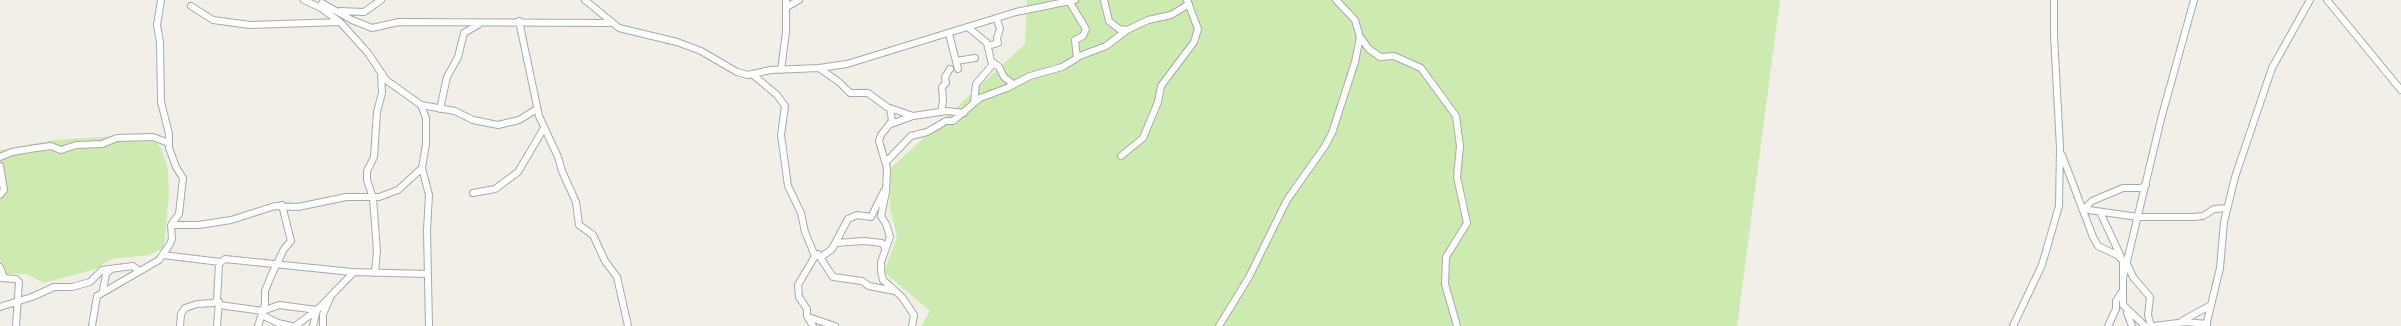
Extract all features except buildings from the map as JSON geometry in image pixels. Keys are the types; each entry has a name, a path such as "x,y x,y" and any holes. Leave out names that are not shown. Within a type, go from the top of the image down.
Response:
{"street":[{"path":"92,326 97,297 104,290 163,255 172,238 172,225 179,214 183,180 176,167 169,143 170,134 161,102 161,48 157,24 161,0"},
{"path":"304,0 321,8 340,22 368,53 386,80 421,105 455,111 473,120 498,125 519,120 537,109"},
{"path":"319,1 343,12 359,13 373,7 381,0"},
{"path":"584,0 611,23 624,30 677,42 701,51 737,72 752,74 847,64 969,28 1030,8 1072,0 1086,29 1082,36 1075,40 1077,57"},
{"path":"781,70 786,0"},
{"path":"786,7 799,0"},
{"path":"1104,0 1109,21 1119,29 1127,30"},
{"path":"1336,0 1350,13 1360,37 1380,57 1394,56 1421,68 1456,116 1460,146 1457,177 1467,220 1446,257 1445,288 1457,326"},
{"path":"2013,326 2042,265 2058,212 2060,148 2054,35 2054,0"},
{"path":"2132,326 2121,302 2125,262 2194,0"},
{"path":"2154,326 2176,323 2206,325 2220,268 2226,208 2272,68 2310,0"},
{"path":"2327,0 2401,90"},
{"path":"319,1 352,20 372,28 399,22 483,23 519,21 611,23"},
{"path":"886,162 911,136 927,132 944,122 953,121 964,113 977,100 1030,76 1062,67 1077,57 1106,46 1127,30 1153,18 1177,13 1188,2 1198,29 1194,42 1160,86 1158,102 1143,138 1120,156"},
{"path":"191,6 213,20 250,25 340,22"},
{"path":"988,46 998,43 997,38 1000,29 997,19"},
{"path":"519,21 537,109 576,202 579,225 592,236 605,261 617,277 628,326"},
{"path":"440,109 447,77 458,57 464,33 471,27 483,23"},
{"path":"969,28 985,41 988,46 991,61 999,67 1004,77 1013,84"},
{"path":"949,34 958,69"},
{"path":"1219,326 1249,277 1287,200 1325,146 1332,133 1355,62 1360,37"},
{"path":"956,62 975,58"},
{"path":"974,103 976,84 994,63"},
{"path":"819,68 839,82 850,93 869,94 890,108 913,116"},
{"path":"941,112 943,101 942,87 946,83 945,77 950,69"},
{"path":"375,273 377,251 372,198 367,187 367,173 374,157 377,112 382,93 381,73"},
{"path":"752,74 777,94 785,106 781,135 788,186 801,213 805,232 813,249 815,258 798,285 799,298 807,309 808,317 813,326"},
{"path":"421,105 426,118 426,144 422,168 429,195 427,224 429,326"},
{"path":"890,108 892,121 880,138 886,162 886,186 881,215 890,234 889,242 885,248 881,262 881,271 884,280 914,315 912,326"},
{"path":"890,124 913,116 941,112 964,113"},
{"path":"473,193 495,189 518,172 544,128"},
{"path":"0,157 12,152 51,146 61,150 76,145 102,144 116,138 153,137 169,143"},
{"path":"2060,148 2098,246 2125,262"},
{"path":"0,166 4,190 0,195"},
{"path":"172,225 200,225 231,220 257,210 282,205 298,207 346,197 372,198 398,190 422,168"},
{"path":"2083,209 2092,201 2123,188 2141,188 2146,185"},
{"path":"821,257 830,252 848,219 857,215 871,217 886,186"},
{"path":"258,326 262,313 265,291 277,264 291,241 282,205"},
{"path":"2083,209 2138,217 2198,217 2214,209 2226,208"},
{"path":"2100,212 2125,262 2134,277 2150,297 2148,315 2151,326"},
{"path":"836,243 864,241 882,243 885,248"},
{"path":"813,249 821,257 833,277 862,280 869,285 895,292"},
{"path":"163,255 220,262 231,259 354,272 427,274"},
{"path":"180,326 181,314 185,308 197,304 214,303 217,300 220,262"},
{"path":"0,307 19,302 57,287 72,287 91,281 99,272 133,266 138,271"},
{"path":"0,267 2,278 18,281 19,302 16,326"},
{"path":"104,290 106,274 110,270"},
{"path":"295,326 317,310 332,293 344,284 354,272"},
{"path":"216,326 219,306 218,291"},
{"path":"2108,326 2116,309 2116,302 2121,292"},
{"path":"323,326 323,314 332,293"},
{"path":"262,313 279,305 317,310"},
{"path":"2176,323 2211,305"},
{"path":"219,306 262,313 278,323 291,326"},
{"path":"2125,309 2145,326"},
{"path":"313,326 317,310"},
{"path":"808,317 835,326"}],"green space":[{"path":"1027,0 1780,0 1737,326 921,326 930,311 884,272 897,237 890,208 891,168 1025,44"},
{"path":"131,135 151,136 161,148 168,169 169,192 164,248 149,255 111,259 96,269 44,283 26,274 0,274 0,150 54,140"}]}
